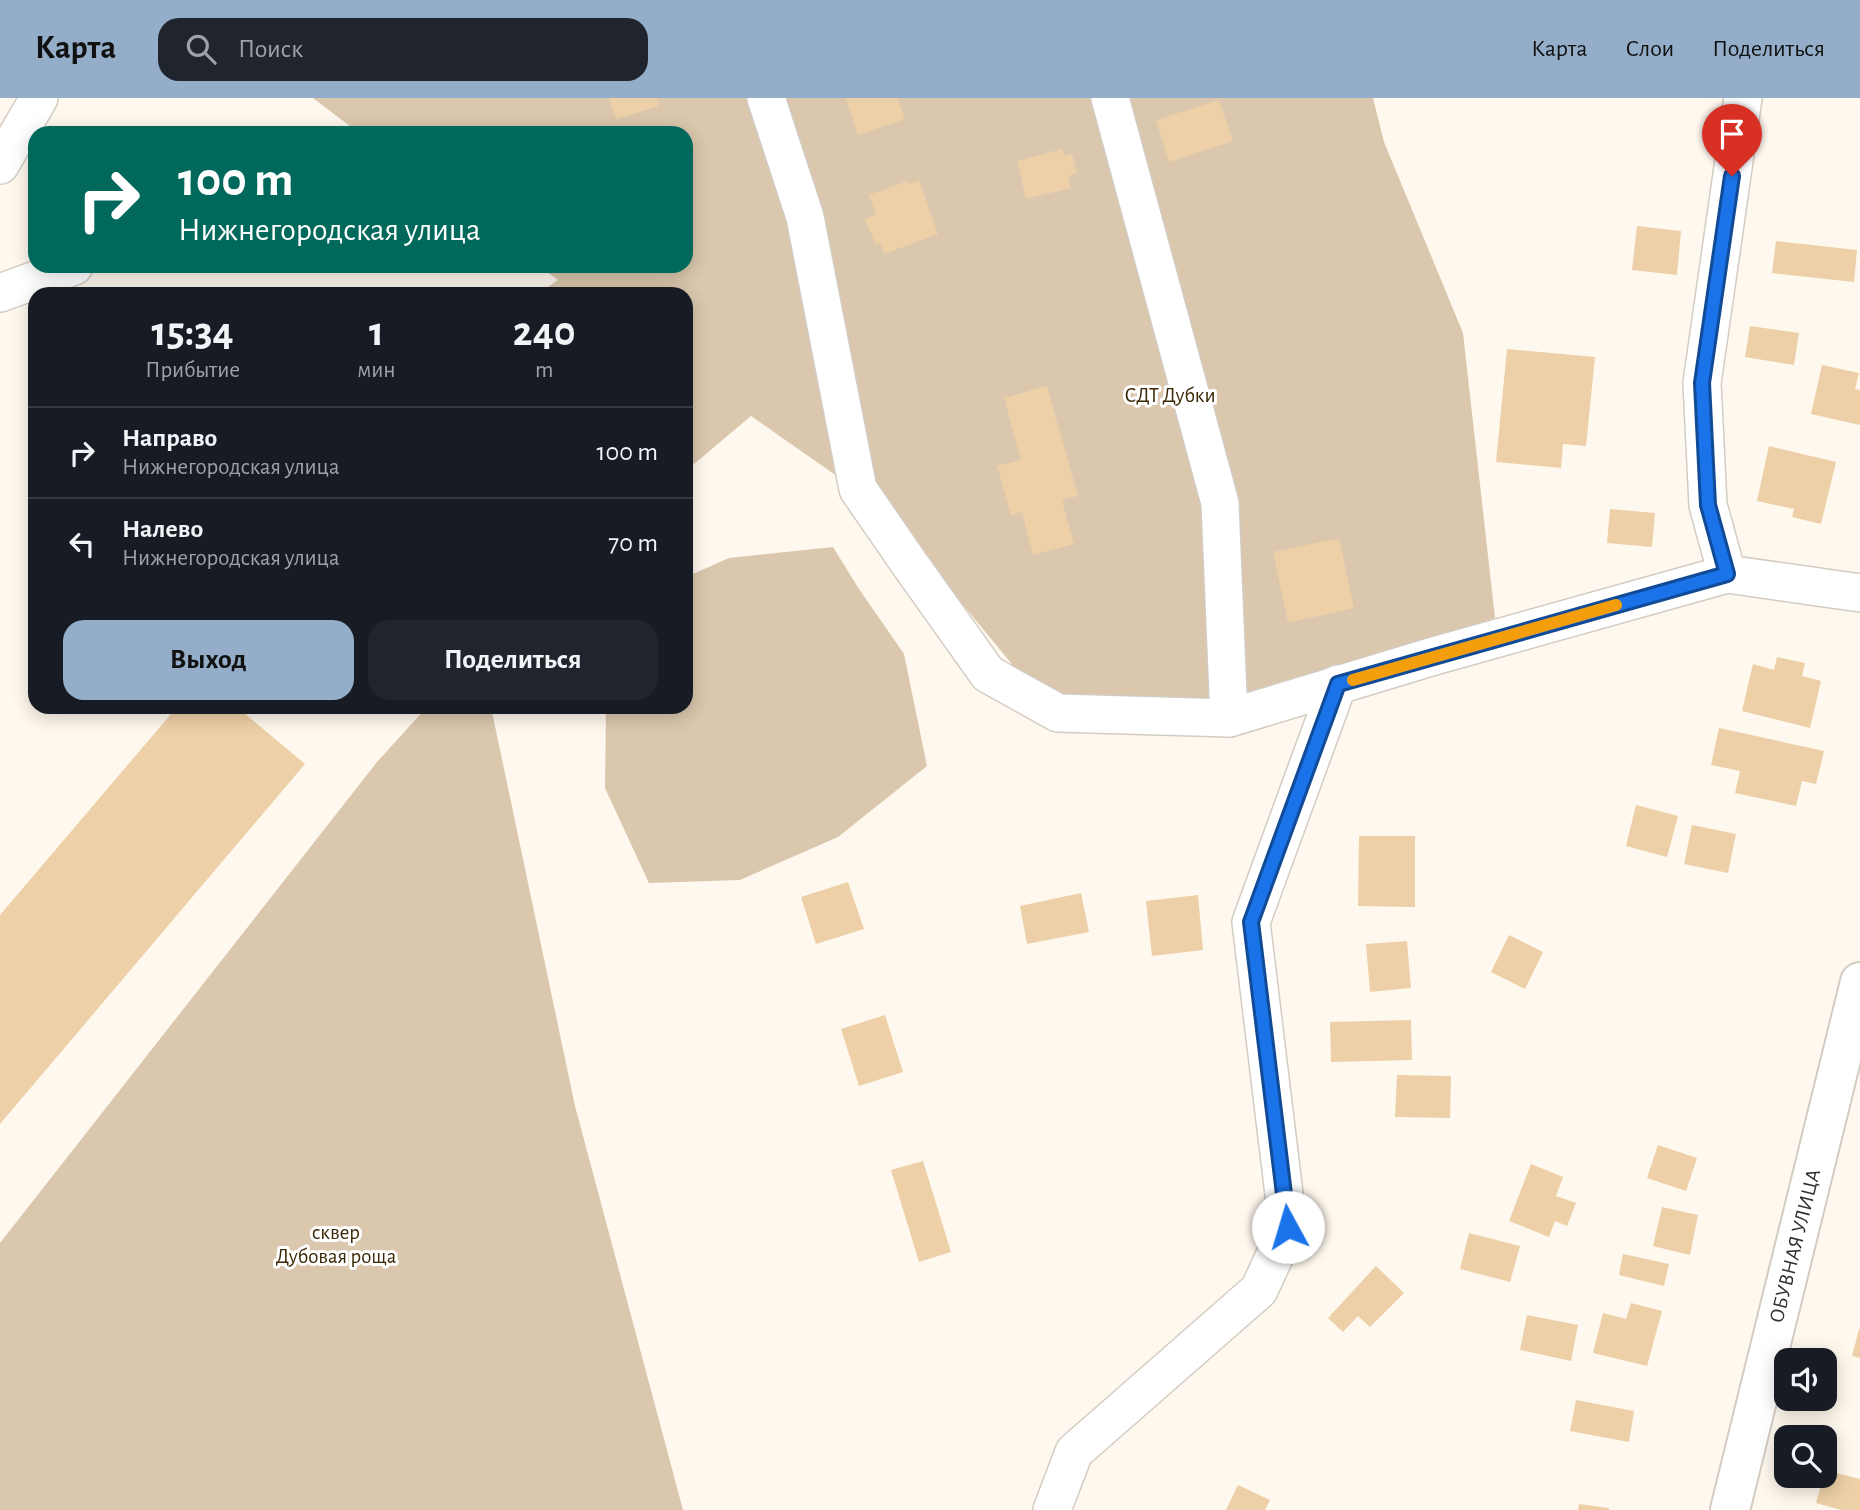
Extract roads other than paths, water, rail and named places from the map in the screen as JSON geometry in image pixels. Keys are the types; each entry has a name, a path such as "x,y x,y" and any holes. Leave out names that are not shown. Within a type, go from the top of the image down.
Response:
{"main road":[{"name":"ОБУВНАЯ УЛИЦА","path":"1730,1510 1860,982"}],"street":[{"path":"0,165 39,98"},
{"path":"765,98 805,217 858,489 988,674 1058,713 1229,718 1338,684 1727,574 1860,593"},
{"path":"1110,98 1220,503 1229,718"},
{"path":"1727,574 1708,505 1702,383 1743,98"},
{"path":"0,293 55,273"},
{"path":"1052,1510 1074,1452 1259,1290 1288,1227 1251,922 1338,684"}],"park label":[{"name":"СДТ Дубки","path":"1170,395"},
{"name":"сквер Дубовая роща","path":"336,1244"}]}
